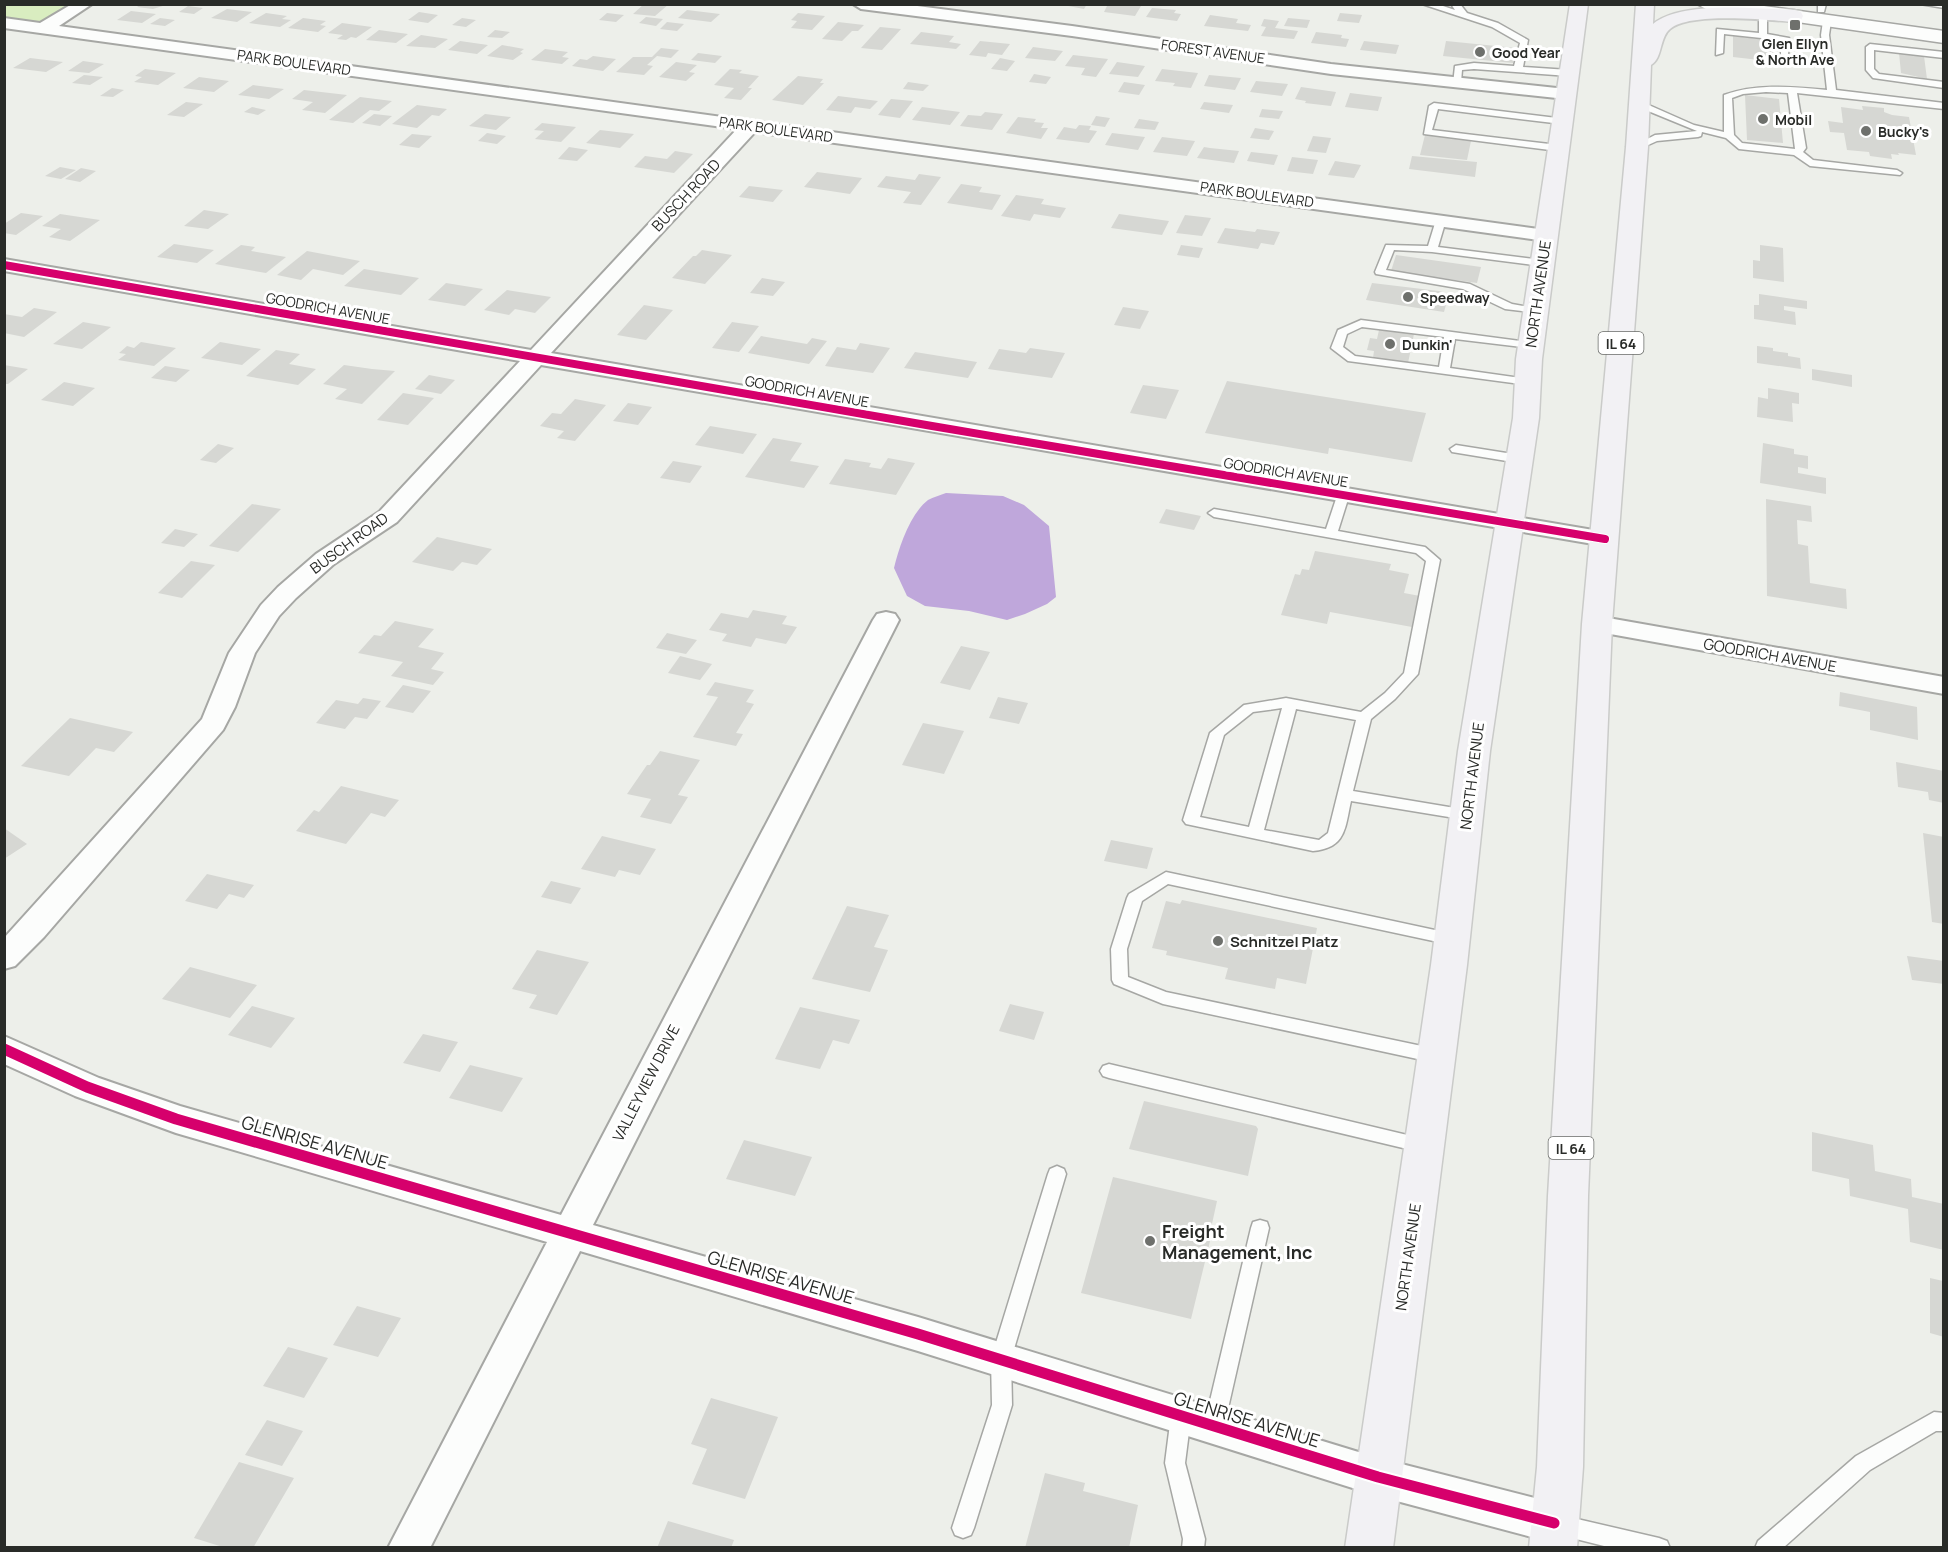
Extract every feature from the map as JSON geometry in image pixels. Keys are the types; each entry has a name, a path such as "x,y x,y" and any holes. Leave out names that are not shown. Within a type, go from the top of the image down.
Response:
{"main road":[{"name":"NORTH AVENUE","path":"1369,1548 1495,606 1519,459 1531,345 1579,4"},
{"name":"IL 64","path":"1553,1535 1560,1467 1568,1196 1597,624 1637,147 1645,4"},
{"path":"1640,94 1651,46 1662,25 1686,16 1763,14 1789,10"}],"street":[{"path":"43,28 84,4"},
{"name":"FOREST AVENUE","path":"861,4 1332,69 1456,82 1567,83"},
{"path":"1706,4 1763,14"},
{"path":"1789,10 1944,27"},
{"path":"1823,12 1944,38"},
{"name":"PARK BOULEVARD","path":"4,23 1546,235"},
{"name":"BUSCH ROAD","path":"4,958 33,929 213,724 224,704 242,653 257,628 277,603 296,582 328,556 388,517 751,125"},
{"name":"GOODRICH AVENUE","path":"4,265 1343,496 1605,538"},
{"name":"VALLEYVIEW DRIVE","path":"408,1548 886,620"},
{"name":"GOODRICH AVENUE","path":"1597,624 1944,686"},
{"name":"GLENRISE AVENUE","path":"4,1049 87,1087 176,1119 1001,1359 1378,1477 1553,1535"}],"lane":[{"path":"1426,4 1495,25 1525,42 1518,69"},
{"path":"1455,4 1464,15"},
{"path":"1924,4 1944,6"},
{"path":"1823,12 1832,93"},
{"path":"1763,14 1763,36"},
{"path":"1719,53 1720,31 1785,38 1785,54"},
{"path":"1944,55 1870,47 1870,70 1876,76 1944,85"},
{"path":"1456,82 1458,68 1474,66 1518,69 1567,83"},
{"path":"1791,90 1801,148 1797,152"},
{"path":"1729,136 1727,97 1748,91 1791,90 1832,93 1944,106"},
{"path":"1640,94 1671,120 1713,134"},
{"path":"1558,148 1427,132 1434,106 1562,121"},
{"path":"1637,147 1655,138 1713,134 1729,136 1739,146 1797,152 1810,163 1897,173"},
{"path":"1432,249 1441,220"},
{"path":"1536,311 1509,307 1466,286 1380,272 1390,248 1432,249 1542,263"},
{"path":"1528,382 1352,359 1337,348 1342,332 1361,323 1531,345"},
{"path":"1444,371 1450,334"},
{"path":"1456,449 1519,459"},
{"path":"1331,534 1343,496"},
{"path":"1214,513 1420,550 1433,560 1410,674 1390,696 1364,717 1335,836 1323,845 1312,846 1191,820 1217,733 1249,708 1290,704 1364,717"},
{"path":"1255,834 1290,704"},
{"path":"1345,795 1467,815"},
{"path":"1436,1056 1163,998 1120,980 1119,949 1135,898 1166,878 1452,939"},
{"path":"1109,1071 1424,1146"},
{"path":"963,1528 1002,1405 1001,1359 1057,1174"},
{"path":"1193,1548 1194,1539 1175,1463 1198,1421 1260,1228"},
{"path":"1766,1548 1863,1463 1934,1421 1944,1422"},
{"path":"1553,1535 1659,1548"}],"green space":[{"path":"5,5 78,5 42,26 5,21"}],"shaded area":[{"path":"946,493 1003,496 1024,505 1049,526 1056,597 1047,604 1007,620 969,611 925,606 907,596 894,568 902,541 922,506 928,500"}],"building":[{"path":"141,4 169,4 153,9 137,7"},
{"path":"644,4 669,4 655,16 633,14"},
{"path":"1058,4 1087,4 1084,9"},
{"path":"1108,4 1141,6 1135,16 1104,12"},
{"path":"188,6 203,8 194,14 179,12"},
{"path":"1152,8 1176,10 1174,13 1181,14 1177,21 1146,17"},
{"path":"227,9 252,12 237,22 211,18"},
{"path":"687,10 720,14 711,22 678,18"},
{"path":"131,11 156,14 142,23 117,20"},
{"path":"419,12 438,15 428,23 408,20"},
{"path":"266,13 287,16 282,19 291,20 280,27 249,23"},
{"path":"607,13 624,15 616,22 599,20"},
{"path":"798,13 825,16 812,30 791,28 797,21 791,20"},
{"path":"1340,13 1362,15 1359,23 1337,21"},
{"path":"1210,15 1238,19 1236,23 1251,25 1248,31 1204,26"},
{"path":"646,17 663,19 656,26 639,23"},
{"path":"160,18 175,20 165,26 150,24"},
{"path":"303,18 326,21 320,25 326,26 318,32 288,28"},
{"path":"462,18 476,20 466,27 452,25"},
{"path":"1288,18 1310,20 1307,28 1284,26"},
{"path":"1264,19 1279,21 1275,28 1298,31 1294,39 1261,36 1266,27 1261,26"},
{"path":"667,22 684,24 677,31 660,29"},
{"path":"838,22 864,25 858,31 852,31 842,41 822,39"},
{"path":"342,23 372,27 356,38 351,37 346,40 337,39 343,35 328,33"},
{"path":"880,27 901,29 882,50 861,48"},
{"path":"379,30 408,34 396,43 366,40"},
{"path":"495,30 510,32 502,38 487,37"},
{"path":"921,32 954,36 949,42 961,44 956,49 910,44"},
{"path":"1316,32 1342,35 1341,38 1349,39 1346,47 1311,43"},
{"path":"421,35 448,39 435,48 406,46"},
{"path":"1733,36 1775,41 1777,62 1733,57"},
{"path":"460,41 488,45 477,54 448,50"},
{"path":"980,41 1010,44 1002,55 988,53 986,57 969,55"},
{"path":"1364,41 1399,45 1396,54 1360,50"},
{"name":"Good Year","path":"1446,41 1516,48 1513,63 1443,56"},
{"path":"502,45 524,49 520,52 523,53 513,60 487,56"},
{"path":"1033,47 1063,51 1055,61 1025,58"},
{"path":"661,48 679,50 671,58 657,56 647,65 653,66 644,75 616,72 633,57 652,57"},
{"path":"545,49 568,52 562,57 569,58 562,64 531,60"},
{"path":"698,53 722,56 715,63 691,60"},
{"path":"1899,53 1924,56 1927,79 1901,73"},
{"path":"1073,55 1108,59 1096,77 1081,75 1085,68 1065,66"},
{"path":"593,56 616,59 603,71 572,66 580,59 587,60"},
{"path":"30,58 63,62 46,72 13,68"},
{"path":"1000,58 1015,61 1007,71 991,69"},
{"path":"83,61 104,64 89,73 68,71"},
{"path":"676,62 697,65 689,72 695,73 686,81 659,77"},
{"path":"1117,62 1145,66 1138,77 1109,74"},
{"path":"145,69 176,73 158,85 134,82 142,77 135,76"},
{"path":"730,69 742,70 739,73 759,76 741,100 724,98 734,88 714,85"},
{"path":"1162,69 1198,73 1191,88 1173,86 1175,83 1155,81"},
{"path":"1034,74 1051,77 1046,84 1029,82"},
{"path":"84,75 103,77 90,85 72,83"},
{"path":"1209,75 1241,78 1235,90 1204,86"},
{"path":"798,76 823,79 820,83 824,83 803,105 772,100"},
{"path":"199,77 229,81 214,92 183,88"},
{"path":"1256,81 1288,84 1282,96 1250,92"},
{"path":"908,82 929,85 923,91 903,89"},
{"path":"1124,82 1145,85 1139,95 1118,92"},
{"path":"253,85 284,89 269,99 238,95"},
{"path":"1301,87 1336,92 1331,106 1305,103 1306,101 1295,99"},
{"path":"112,88 124,90 113,97 100,96"},
{"path":"304,90 347,95 325,113 302,110 313,102 292,99"},
{"path":"1350,93 1382,97 1378,111 1345,107"},
{"name":"Mobil","path":"1745,95 1779,99 1783,143 1747,140"},
{"path":"838,96 878,101 870,109 855,107 851,113 826,110"},
{"path":"360,97 392,101 379,111 370,110 353,123 329,120"},
{"path":"891,99 913,101 900,118 878,115"},
{"path":"186,102 203,104 184,117 167,115"},
{"path":"1204,102 1233,105 1229,113 1200,109"},
{"path":"417,105 447,109 439,116 432,115 417,128 392,124"},
{"path":"1862,106 1884,108 1884,112 1892,115 1909,117 1916,155 1891,154 1892,159 1870,156 1869,152 1847,150 1844,133 1830,132 1828,121 1843,123 1841,107 1863,110"},
{"path":"252,107 266,110 258,115 244,112"},
{"path":"922,107 960,112 950,125 912,120"},
{"path":"1262,109 1283,111 1279,119 1259,117"},
{"path":"985,112 1003,114 992,130 960,126 968,115 981,116"},
{"path":"374,114 392,116 380,126 362,123"},
{"path":"485,114 511,117 496,130 469,126"},
{"path":"1096,116 1110,118 1105,127 1091,125"},
{"path":"1018,117 1036,119 1034,122 1044,123 1041,128 1048,128 1041,139 1006,133"},
{"path":"1139,119 1159,122 1155,130 1134,128"},
{"path":"542,123 576,127 561,142 535,139 544,131 534,130"},
{"path":"1079,125 1091,126 1089,130 1097,131 1089,143 1056,139 1064,127 1076,129"},
{"path":"1255,128 1274,131 1269,140 1250,138"},
{"path":"600,130 634,134 620,148 586,143"},
{"path":"487,133 506,136 497,144 478,141"},
{"path":"1112,133 1145,137 1138,150 1105,145"},
{"path":"412,134 432,136 419,148 399,145"},
{"path":"1425,135 1471,141 1467,160 1420,155"},
{"path":"1313,136 1331,138 1326,153 1307,151"},
{"path":"1162,137 1195,141 1187,156 1153,152"},
{"path":"569,147 588,150 577,161 558,159"},
{"path":"1204,147 1239,151 1234,163 1197,158"},
{"path":"675,151 693,154 674,173 634,167 645,156 667,159"},
{"path":"1251,152 1278,155 1274,165 1247,161"},
{"path":"1412,156 1477,162 1475,177 1409,169"},
{"path":"1292,157 1318,160 1313,174 1287,171"},
{"path":"1335,161 1361,165 1354,178 1328,175"},
{"path":"60,167 76,170 61,179 45,176"},
{"path":"81,168 96,171 80,182 65,179"},
{"path":"817,172 862,178 850,194 804,187"},
{"path":"919,174 941,177 921,205 903,203 911,192 877,187 886,176 915,180"},
{"path":"961,184 982,187 979,192 1001,195 992,210 947,203"},
{"path":"749,186 783,190 773,202 739,197"},
{"path":"1016,195 1044,199 1041,204 1066,208 1060,218 1034,214 1030,221 1001,216"},
{"path":"204,210 229,214 208,229 184,226"},
{"path":"21,213 43,216 16,235 4,233 4,224"},
{"path":"60,214 100,220 70,241 49,237 61,229 42,226"},
{"path":"1119,214 1169,221 1162,235 1111,228"},
{"path":"1185,215 1211,218 1202,236 1176,233"},
{"path":"1225,228 1255,232 1257,229 1280,232 1274,245 1261,243 1258,249 1217,243"},
{"path":"174,244 214,250 197,263 157,257"},
{"path":"241,245 255,247 251,251 286,257 266,273 215,264"},
{"path":"1181,245 1203,248 1199,258 1177,255"},
{"path":"1760,245 1783,248 1784,282 1753,278 1753,260 1760,261"},
{"path":"702,250 732,255 705,284 672,278 693,256"},
{"path":"307,251 360,261 343,275 313,269 301,280 277,275"},
{"name":"Speedway","path":"1396,255 1481,267 1477,283 1391,271"},
{"path":"364,269 419,278 401,295 344,286"},
{"path":"762,278 785,282 773,296 750,293"},
{"path":"446,283 483,289 465,306 428,300"},
{"name":"Speedway","path":"1372,283 1449,294 1444,312 1366,300"},
{"path":"507,290 551,297 535,313 515,309 509,315 484,310"},
{"path":"1759,294 1807,301 1807,309 1784,306 1784,310 1795,312 1796,325 1754,319 1754,305 1759,305"},
{"path":"644,305 673,310 646,340 617,335"},
{"path":"1123,307 1149,311 1140,329 1114,325"},
{"path":"34,308 57,312 24,337 4,333 4,314 22,317"},
{"path":"83,322 111,327 82,349 53,344"},
{"path":"732,322 759,326 739,352 712,348"},
{"name":"Dunkin'","path":"1379,330 1414,334 1408,363 1373,358 1374,351 1367,350 1370,338 1377,339"},
{"path":"761,336 807,344 812,338 827,341 809,364 748,353"},
{"path":"141,342 176,348 154,366 118,360 126,354 119,353 127,346 134,348"},
{"path":"220,342 261,349 242,365 201,358"},
{"path":"860,343 890,348 873,373 825,366 837,347 856,350"},
{"path":"1757,346 1773,348 1773,351 1788,353 1788,356 1800,358 1801,369 1757,363"},
{"path":"1030,348 1065,353 1052,378 988,369 999,349 1026,353"},
{"path":"276,350 300,354 289,364 316,369 298,385 246,376"},
{"path":"915,352 977,362 968,378 904,368"},
{"path":"4,365 28,369 8,384 4,384"},
{"path":"344,365 395,371 362,404 335,399 347,389 323,384"},
{"path":"165,366 190,370 176,382 151,378"},
{"path":"1812,369 1852,375 1852,387 1812,380"},
{"path":"429,375 455,380 441,394 415,389"},
{"path":"1227,381 1426,413 1412,462 1329,448 1328,454 1205,433"},
{"path":"64,382 95,388 73,406 41,400"},
{"path":"1143,385 1179,390 1166,419 1130,413"},
{"path":"1768,388 1799,393 1799,404 1792,403 1793,422 1757,417 1758,397 1768,399"},
{"path":"403,393 434,398 408,425 377,420"},
{"path":"575,399 606,405 575,441 557,438 564,431 540,426 552,413 561,414"},
{"path":"628,403 652,407 638,425 613,421"},
{"path":"710,426 757,434 743,454 695,445"},
{"path":"773,438 802,443 790,461 819,466 804,488 745,477"},
{"path":"1763,443 1794,449 1794,454 1808,456 1808,469 1798,467 1798,473 1826,478 1826,494 1760,483"},
{"path":"218,444 234,448 216,463 200,460"},
{"path":"888,458 915,463 896,495 829,484 845,459 871,463 869,467 881,469"},
{"path":"673,461 702,466 690,483 660,478"},
{"path":"1766,499 1811,506 1812,522 1797,520 1798,544 1808,546 1810,583 1846,589 1847,609 1767,596"},
{"path":"252,504 281,509 238,552 209,546"},
{"path":"1166,509 1201,516 1194,530 1159,523"},
{"path":"175,529 198,534 184,547 161,543"},
{"path":"437,537 492,549 477,565 462,562 453,571 412,562"},
{"path":"1315,551 1391,564 1389,570 1409,574 1404,593 1420,596 1412,627 1330,612 1327,624 1281,615 1295,574 1300,575 1302,569 1309,570"},
{"path":"191,561 215,565 182,598 158,593"},
{"path":"753,610 787,616 782,624 797,627 786,644 756,638 751,647 722,641 727,634 709,630 721,613 748,618"},
{"path":"395,621 434,629 418,647 444,653 431,669 444,672 433,685 391,676 403,662 358,653 374,635 381,636"},
{"path":"667,633 697,640 686,654 656,648"},
{"path":"961,646 990,652 970,690 940,683"},
{"path":"680,656 712,664 700,680 668,673"},
{"path":"715,682 754,690 746,702 754,704 736,733 743,734 736,746 693,737 718,697 706,695"},
{"path":"403,685 431,691 413,713 385,707"},
{"path":"1840,692 1917,707 1918,740 1870,730 1870,712 1839,706"},
{"path":"998,697 1028,703 1019,724 989,718"},
{"path":"363,698 381,701 367,719 355,717 345,729 316,723 336,700 358,704"},
{"path":"70,718 133,732 114,752 96,748 69,776 21,766"},
{"path":"923,723 964,731 944,774 902,765"},
{"path":"660,751 700,760 678,795 688,797 671,824 640,817 651,799 627,794"},
{"path":"1896,762 1944,771 1944,803 1929,800 1928,792 1898,787"},
{"path":"341,786 399,800 385,817 371,813 346,844 296,831 314,810 319,812"},
{"path":"4,828 27,844 4,859"},
{"path":"1923,833 1944,837 1944,924 1932,922"},
{"path":"602,836 656,849 640,875 619,870 615,877 581,869"},
{"path":"1111,840 1153,848 1147,869 1104,861"},
{"path":"207,874 254,885 244,898 229,894 217,909 185,901"},
{"path":"551,881 581,888 571,904 541,897"},
{"path":"1182,900 1317,928 1306,984 1277,978 1275,989 1225,979 1228,968 1166,955 1167,951 1152,948 1166,901 1180,904"},
{"path":"847,906 889,915 874,947 888,950 870,992 812,979"},
{"path":"537,950 589,962 557,1015 529,1008 537,995 512,989"},
{"path":"1907,956 1944,961 1944,984 1912,980"},
{"path":"190,967 257,985 230,1018 162,999"},
{"path":"1010,1004 1044,1012 1034,1040 999,1031"},
{"path":"252,1006 295,1018 271,1048 228,1035"},
{"path":"800,1007 860,1020 849,1044 833,1040 820,1069 775,1059"},
{"path":"423,1034 458,1042 440,1072 403,1063"},
{"path":"470,1065 523,1078 502,1112 449,1098"},
{"path":"1144,1101 1256,1126 1258,1129 1248,1176 1129,1149"},
{"path":"1812,1132 1873,1145 1875,1171 1911,1179 1912,1197 1944,1204 1944,1250 1910,1242 1908,1209 1850,1196 1849,1179 1812,1171"},
{"path":"744,1140 812,1157 795,1196 726,1179"},
{"path":"1113,1177 1217,1201 1210,1233 1212,1233 1191,1319 1081,1293"},
{"path":"1930,1278 1943,1281 1944,1337 1930,1333"},
{"path":"357,1306 401,1318 378,1357 333,1345"},
{"path":"288,1347 328,1358 304,1398 263,1386"},
{"path":"711,1398 778,1417 745,1499 692,1484 707,1449 691,1444"},
{"path":"267,1420 303,1431 282,1466 245,1455"},
{"path":"239,1462 294,1478 253,1548 226,1548 194,1538"},
{"path":"1045,1473 1085,1483 1083,1491 1138,1505 1129,1548 1025,1548"},
{"path":"668,1521 734,1540 731,1548 657,1548"}],"cycle path":[{"path":"4,265 932,426 1605,539"},
{"path":"4,1049 87,1087 176,1119 918,1334 1378,1477 1554,1523"}],"place":[{"name":"Glen Ellyn & North Ave","path":"1795,25"},
{"name":"Good Year","path":"1480,52"},
{"name":"Mobil","path":"1763,119"},
{"name":"Bucky's","path":"1866,131"},
{"name":"Speedway","path":"1408,297"},
{"name":"Dunkin'","path":"1390,344"},
{"name":"Schnitzel Platz","path":"1218,941"},
{"name":"Freight Management, Inc","path":"1150,1241"}]}
